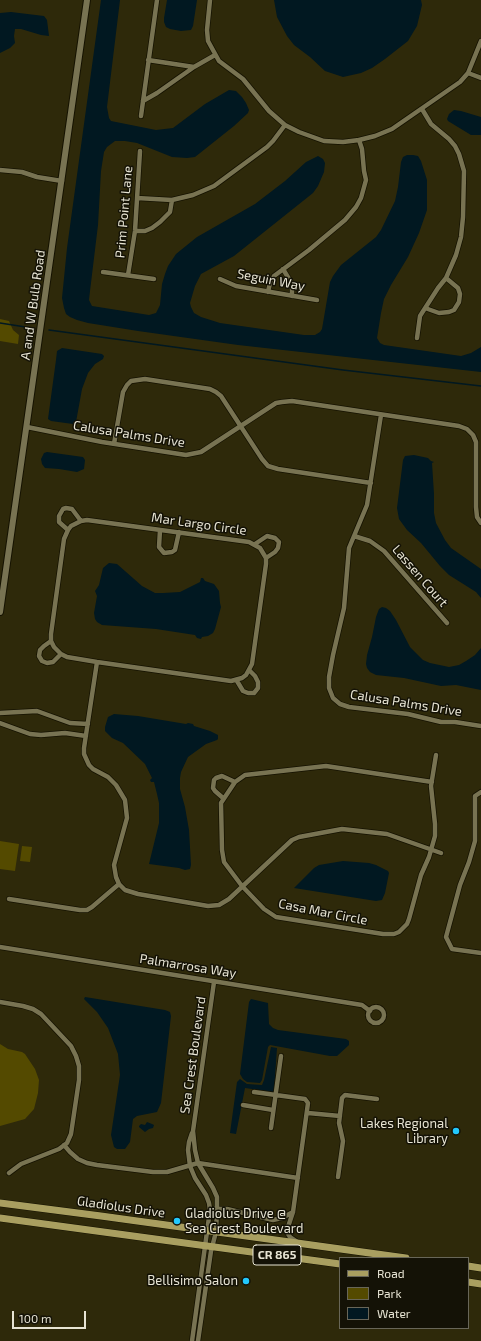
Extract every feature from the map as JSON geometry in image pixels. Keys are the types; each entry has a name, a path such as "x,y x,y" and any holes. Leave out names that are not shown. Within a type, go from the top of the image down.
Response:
{"main road":[{"name":"Gladiolus Drive","path":"0,1203 398,1257"},
{"name":"Gladiolus Drive","path":"0,1218 339,1264"},
{"path":"469,1266 481,1268"},
{"path":"469,1282 481,1284"}],"street":[{"name":"A and W Bulb Road","path":"0,612 87,0"},
{"path":"141,116 156,0"},
{"path":"210,0 207,30 208,41 219,61 243,79 269,111 285,125 306,135 324,141 343,142 359,140 375,136 392,129 460,82 468,73 481,41"},
{"path":"143,101 215,55"},
{"path":"148,60 194,67"},
{"path":"468,73 481,78"},
{"path":"417,338 419,319 446,278 456,255 461,237 463,217 464,171 462,162 455,146 431,124 422,109"},
{"path":"137,198 172,200 204,191 223,181 267,147 285,125"},
{"path":"268,292 270,282 274,276 344,220 356,207 361,198 366,180 362,149 359,140"},
{"name":"Prim Point Lane","path":"128,275 135,231 140,151"},
{"path":"0,170 22,172 37,177 62,181"},
{"path":"135,231 145,231 160,222 170,212 172,200"},
{"path":"283,269 292,284 292,296"},
{"path":"103,272 154,279"},
{"path":"425,308 434,312 444,313 454,310 459,302 460,294 458,288 446,278"},
{"name":"Seguin Way","path":"220,279 236,286 317,300"},
{"path":"114,444 123,392 131,381 144,379 210,389 221,396 268,466 278,469 371,483"},
{"name":"Calusa Palms Drive","path":"27,427 114,444 192,455 201,452 276,403 282,402 292,401 458,426 467,429 476,442 476,507 477,517 481,524"},
{"name":"Calusa Palms Drive","path":"381,414 367,505 349,548 344,608 329,677 329,688 333,698 340,704 349,707 408,714 441,722 455,722 481,726"},
{"path":"68,530 60,522 59,516 63,509 66,508 72,509 81,520 71,526 68,530 63,547 51,634 54,647 61,654 68,657 97,662 231,681 237,681 250,671 255,649 266,558 278,548 278,542 275,538 267,536 255,544"},
{"name":"Mar Largo Circle","path":"81,520 248,542 255,544 263,552 266,558"},
{"path":"160,530 159,547 164,553 175,550 179,532"},
{"name":"Lassen Court","path":"354,536 370,541 384,551 447,623"},
{"path":"52,641 40,650 39,656 42,661 47,663 53,662 61,654"},
{"path":"97,662 84,754 88,764 93,769 108,777 123,795 127,812 126,824 114,865 116,877 125,890 138,894 213,906 224,903 289,842 299,837 348,829 387,834 441,853"},
{"path":"237,681 243,691 248,694 254,692 258,688 258,682 250,671"},
{"path":"0,713 31,710 70,723 88,724"},
{"path":"0,722 30,734 41,735 64,733 86,736"},
{"name":"Casa Mar Circle","path":"223,798 220,809 224,862 242,886 268,913 276,917 383,934 394,934 403,929 409,919 421,875 431,849 435,831 431,791 436,755"},
{"path":"235,782 222,776 214,780 213,786 215,791 223,798 235,782 240,778 251,774 326,766 432,782"},
{"path":"481,792 475,796 475,842 460,885 446,937 452,949 481,953"},
{"path":"9,899 87,910 120,884"},
{"name":"Palmarrosa Way","path":"0,947 362,1006 370,1011"},
{"name":"Sea Crest Boulevard","path":"209,1246 206,1231 210,1203 195,1178 190,1166 188,1150 193,1131 214,982"},
{"path":"0,1002 23,1006 33,1009 41,1014 71,1046 79,1066 79,1080 71,1134 67,1143 59,1149 21,1164 9,1173"},
{"path":"271,1128 281,1056"},
{"path":"254,1092 305,1099 308,1101 308,1113 293,1212 287,1232 290,1237 299,1244"},
{"path":"338,1176 343,1141 339,1123 342,1098 345,1095 377,1099"},
{"path":"243,1105 273,1110"},
{"path":"308,1113 340,1116"},
{"name":"Sea Crest Boulevard","path":"193,1131 198,1164 217,1197 216,1232 209,1246"},
{"path":"64,1145 78,1159 97,1165 153,1172 167,1172 198,1164 298,1178"},
{"path":"210,1210 217,1209 249,1214 274,1220 282,1218 293,1212"},
{"path":"192,1341 209,1246"},
{"path":"198,1341 211,1251 209,1246"}],"green space":[{"path":"0,319 9,321 13,330 19,335 18,344 0,341"},
{"path":"0,841 19,844 15,871 0,869"},
{"path":"22,846 32,847 30,862 20,861"},
{"path":"0,1044 8,1049 25,1054 35,1069 39,1080 38,1093 34,1109 25,1119 0,1126"}],"water":[{"path":"101,0 120,0 107,107 111,121 156,130 173,128 205,104 229,90 236,91 242,97 249,110 248,113 234,126 195,157 172,157 137,143 125,141 115,141 107,147 104,152 101,171 98,225 89,300 92,306 149,315 156,313 160,305 162,284 165,274 168,266 176,254 197,237 255,204 285,181 306,162 318,156 323,159 325,163 324,172 313,193 234,256 201,274 195,286 190,303 194,313 201,317 220,323 304,335 315,335 322,329 330,282 333,276 341,265 376,237 381,230 395,201 403,157 413,155 418,156 421,161 427,180 427,210 419,233 408,257 384,299 377,338 380,343 384,345 461,356 471,353 481,347 481,372 238,345 88,323 77,320 66,314 62,298 67,248"},
{"path":"167,0 197,0 191,30 181,31 166,27 164,18"},
{"path":"274,0 421,0 422,5 417,26 408,41 372,68 361,73 343,77 325,71 294,45 287,36 277,17"},
{"path":"11,12 44,16 47,20 49,36 21,29 15,29 15,43 10,48 0,53 0,13"},
{"path":"454,110 481,117 481,135 471,135 448,121 447,119 449,114"},
{"path":"62,348 102,354 104,356 103,359 95,364 88,373 82,389 76,422 73,424 51,421 48,419 57,351"},
{"path":"47,452 83,457 85,460 84,469 77,472 45,468 41,459 44,453"},
{"path":"414,455 428,458 434,462 432,463 434,513 436,523 451,548 481,569 481,598 476,592 449,575 421,543 407,530 399,519 397,508 403,460 405,456"},
{"path":"109,563 117,564 142,586 155,593 180,592 200,582 201,578 214,584 219,591 221,607 213,633 202,637 201,639 197,638 195,635 156,629 102,625 97,622 94,613 97,596 95,591 99,585 103,568"},
{"path":"382,607 390,611 410,647 423,660 430,663 449,667 459,665 475,655 481,648 481,690 456,685 441,686 404,678 376,675 370,672 366,664 367,655 376,617 379,609"},
{"path":"114,714 193,724 194,726 218,735 217,740 206,744 188,757 181,772 180,789 189,830 190,869 185,870 149,864 159,823 159,803 157,794 154,782 151,782 150,780 152,778 145,764 123,743 112,738 105,731 108,717"},
{"path":"343,861 369,863 388,871 389,873 385,893 382,900 376,901 294,888 319,865"},
{"path":"85,997 170,1012 171,1016 161,1103 157,1112 137,1116 133,1119 130,1142 125,1149 117,1149 114,1147 111,1135 120,1075 118,1054 108,1028 97,1012 84,999"},
{"path":"251,999 268,1003 269,1024 273,1028 278,1030 346,1039 349,1041 349,1045 337,1056 330,1056 270,1045 268,1047 262,1080 260,1083 247,1082 240,1074 249,1002"},
{"path":"271,1047 277,1048 274,1092 245,1088 236,1134 230,1133 237,1082 240,1079 247,1084 262,1085"},
{"path":"147,1122 154,1125 153,1128 145,1132 139,1126 141,1124 145,1125"}],"waterway":[{"path":"0,323 32,328"},
{"path":"49,330 343,370 481,386"}],"place":[{"name":"Lakes Regional Library","path":"456,1131"},
{"name":"Gladiolus Drive @ Sea Crest Boulevard","path":"177,1221"},
{"name":"Bellisimo Salon","path":"246,1281"}]}
